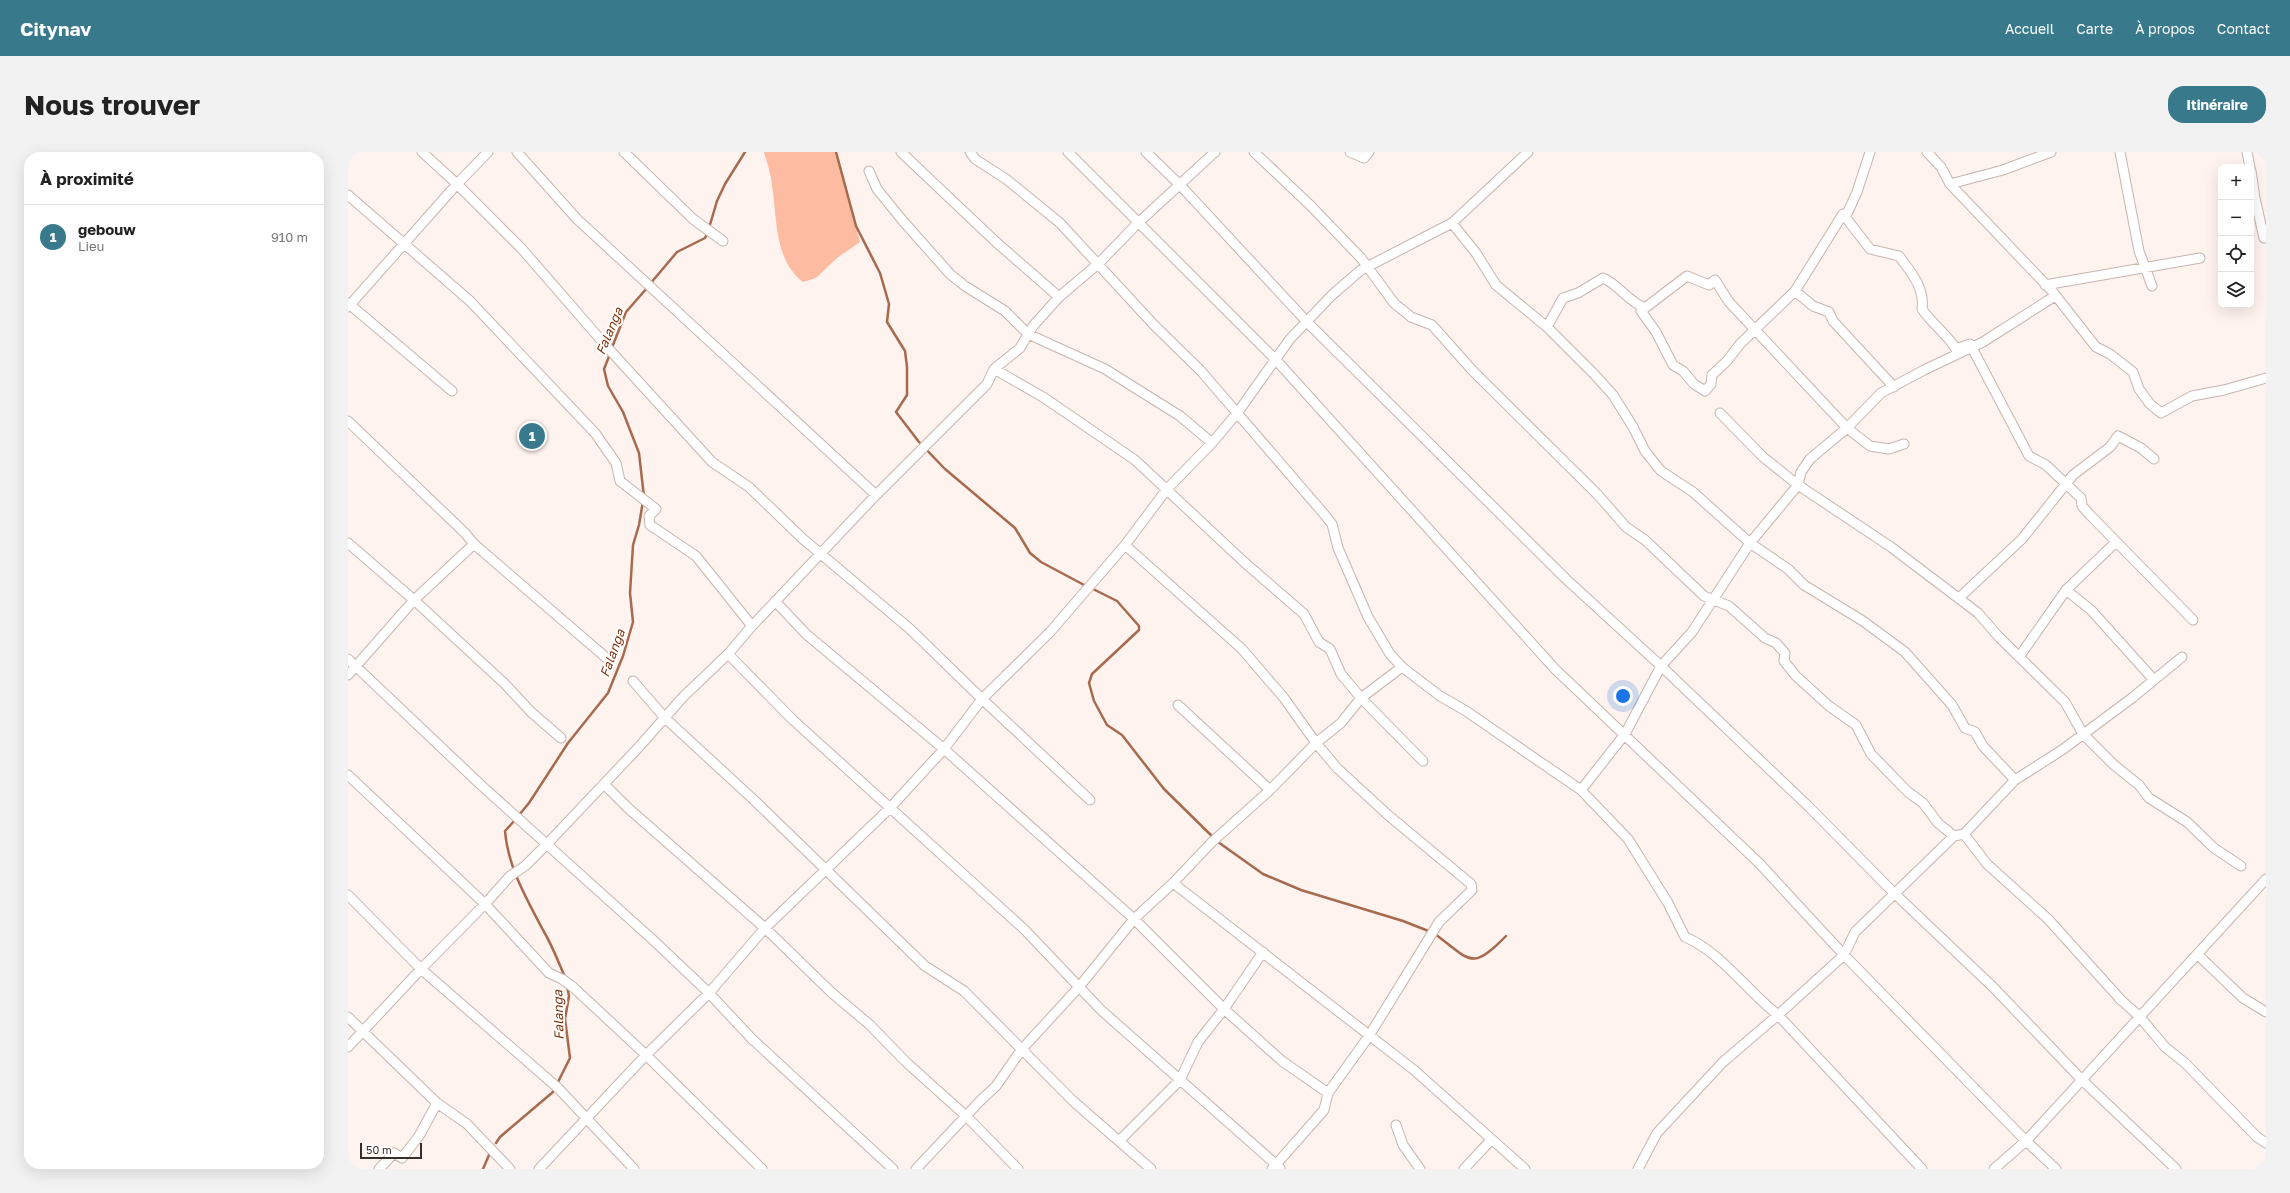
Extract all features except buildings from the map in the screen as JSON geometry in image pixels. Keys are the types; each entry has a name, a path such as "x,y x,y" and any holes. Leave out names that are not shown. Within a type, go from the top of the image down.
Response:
{"street":[{"path":"422,152 457,184 522,250 614,355 712,462 749,487 820,554 910,629 1090,800"},
{"path":"452,391 349,305 457,184 488,152"},
{"path":"517,152 577,218 876,495"},
{"path":"624,152 703,228 723,241"},
{"path":"900,152 996,242 1059,297"},
{"path":"970,152 976,159 1006,179 1060,223 1238,412 1252,432 1332,524 1338,548 1368,617 1390,654 1402,667 1440,696 1466,711 1581,790 1628,839 1668,903 1685,937 1700,943 1759,1000 1778,1016 1922,1169"},
{"path":"1068,152 1276,360 1555,669 1625,734 1758,863 1844,955 2026,1141 2056,1169"},
{"path":"1146,152 1180,185 1308,323 1566,579 1661,666 1808,806 1894,893 1993,987 2082,1080 2176,1169"},
{"path":"348,1047 510,876 525,866 547,844 665,718 682,697 728,654 752,626 876,495 929,444 987,384 994,369 1020,348 1028,334 1059,297 1098,264 1138,223 1216,152"},
{"path":"1254,152 1311,206 1361,258 1364,269 1394,303 1411,317 1432,325 1472,370 1598,495 1626,528 1645,540 1704,596 1729,606 1765,638 1776,643 1785,653 1784,661 1796,676 1829,706 1856,725 1871,754 1908,792 1923,803 1938,823 1954,836"},
{"path":"1350,152 1364,158 1369,152"},
{"path":"539,1169 587,1120 646,1055 709,993 765,928 889,809 944,749 982,699 1051,631 1092,584 1125,545 1167,489 1212,443 1238,412 1290,339 1308,323 1332,295 1364,269 1452,223 1528,152"},
{"path":"1547,327 1563,298 1578,293 1603,278 1612,282 1637,304 1643,307 1641,311 1656,332 1673,365 1683,371 1694,384 1705,391 1711,384 1712,375 1755,328 1795,291 1844,214 1847,214 1870,152"},
{"path":"1927,152 1941,167 1950,184 2055,296 2096,347 2110,354 2133,372 2139,389 2150,404 2161,413 2192,396 2224,390 2266,378"},
{"path":"1950,184 2003,170 2051,152"},
{"path":"2120,152 2126,189 2143,267 2152,286"},
{"path":"2247,152 2249,164"},
{"path":"869,171 877,188 903,221 950,274 1005,311 1028,334 1105,369 1180,416 1212,443"},
{"path":"2254,191 2264,238"},
{"path":"348,195 470,301 595,433 616,463 620,481 656,509 649,516 650,525 696,556 752,626"},
{"path":"1844,214 1870,249 1900,256 1916,277 1923,301 1922,310 1932,324 1947,335 1956,349 1970,344 2029,456 2046,465 2067,484 2081,498 2082,506 2090,515 2193,620"},
{"path":"1452,223 1476,253 1496,285 1547,327 1613,395 1633,427 1645,451 1661,471 1693,492 1750,543 1788,569 1804,585 1863,621 1905,652 1952,705 1965,728 1975,732 1983,746 2015,780"},
{"path":"2046,286 2143,267 2200,258"},
{"path":"1641,311 1687,276 1709,285 1715,280 1729,302 1755,328 1847,428 1870,446 1889,449 1904,444"},
{"path":"1795,291 1813,306 1829,312 1834,322 1894,387"},
{"path":"1581,790 1625,734 1661,666 1692,632 1750,543 1798,485 1801,472 1810,459 1847,428 1881,393 1924,370 1971,348 2055,296"},
{"path":"994,369 1043,397 1111,442 1135,460 1244,562 1304,614 1319,642 1330,649 1341,674 1361,698 1422,761"},
{"path":"1720,413 1763,457 1798,485 1885,542 1960,597 1978,613 2019,657 2065,702 2083,734 2139,785 2149,798 2187,822 2214,848 2240,866"},
{"path":"348,421 465,533 474,544 610,661"},
{"path":"1960,597 2022,539 2073,475 2110,447 2118,436 2141,448 2154,459"},
{"path":"2019,657 2066,590 2116,542"},
{"path":"348,543 414,600 505,684 531,712 561,738"},
{"path":"348,675 414,600 474,544"},
{"path":"728,654 793,720 889,809 1024,929 1101,1010 1276,1168 1324,1110 1328,1093 1369,1036 1431,938 1436,927 1472,890 1470,882 1388,815 1337,768 1316,743 1284,698 1242,649 1125,545"},
{"path":"2066,590 2091,610 2154,680"},
{"path":"776,601 806,634 944,749 1134,919 1224,1009 1282,1061 1328,1093"},
{"path":"1638,1169 1657,1133 1723,1062 1778,1016 1844,955 1854,932 1954,836 1964,834 2015,780 2083,734 2132,698 2182,657"},
{"path":"348,659 518,818 709,993 752,1040 893,1169"},
{"path":"916,1169 996,1086 1022,1049 1079,987 1134,919 1173,883 1214,839 1270,790 1316,743 1340,723 1361,698 1402,667"},
{"path":"633,682 665,718 925,966 964,991 1073,1101 1151,1169"},
{"path":"1178,706 1270,790"},
{"path":"348,775 485,904 549,972 573,987 646,1055 762,1169"},
{"path":"604,784 628,808 765,928 832,993 870,1025 906,1062 966,1116 1018,1169"},
{"path":"1964,834 1987,864 2048,919 2121,1000 2140,1017 2164,1047 2185,1063 2257,1137 2266,1142"},
{"path":"1994,1169 2026,1141 2266,880"},
{"path":"1173,883 1414,1070 1525,1169"},
{"path":"348,895 421,969 558,1088 634,1169"},
{"path":"1119,1141 1180,1080 1198,1042 1224,1009 1263,952"},
{"path":"2198,955 2244,998 2266,1012"},
{"path":"348,1017 437,1103 467,1124 510,1169"},
{"path":"379,1169 394,1153 402,1158 419,1136 437,1103"},
{"path":"1396,1125 1403,1145 1420,1169"},
{"path":"1464,1169 1491,1140"}],"shaded area":[{"path":"764,152 836,152 860,242 837,258 816,278 803,282 794,273 782,250 778,238 769,168"}],"waterway":[{"name":"Falanga","path":"709,228 717,201 725,184 745,152"},
{"path":"836,152 856,226 880,273 889,304 887,322 905,351 907,367 907,395 896,412 919,442 945,469 1015,528 1030,553 1041,562 1086,586"},
{"name":"Falanga","path":"650,284 677,252 705,238 708,232"},
{"name":"Falanga","path":"611,350 626,312 647,288"},
{"name":"Falanga","path":"610,354 604,369 608,386 623,412 639,453 644,497"},
{"name":"Falanga","path":"519,815 529,803 568,743 608,693 623,656 633,622 630,593 633,545 639,525 643,501"},
{"path":"1091,588 1117,601 1139,626 1139,630 1092,674 1089,683 1094,701 1107,725 1122,735 1164,789 1218,842 1263,874 1301,890 1403,921 1431,932"},
{"name":"Falanga","path":"516,819 505,831 514,870 524,894 549,941 565,977"},
{"path":"1435,934 1464,956 1470,958 1477,958 1485,955 1506,936"},
{"name":"Falanga","path":"496,1143 500,1137 553,1092 570,1058 565,1019 569,996 567,986"},
{"name":"Falanga","path":"483,1169 489,1155"}],"place":[{"name":"gebouw","path":"532,436"}]}
